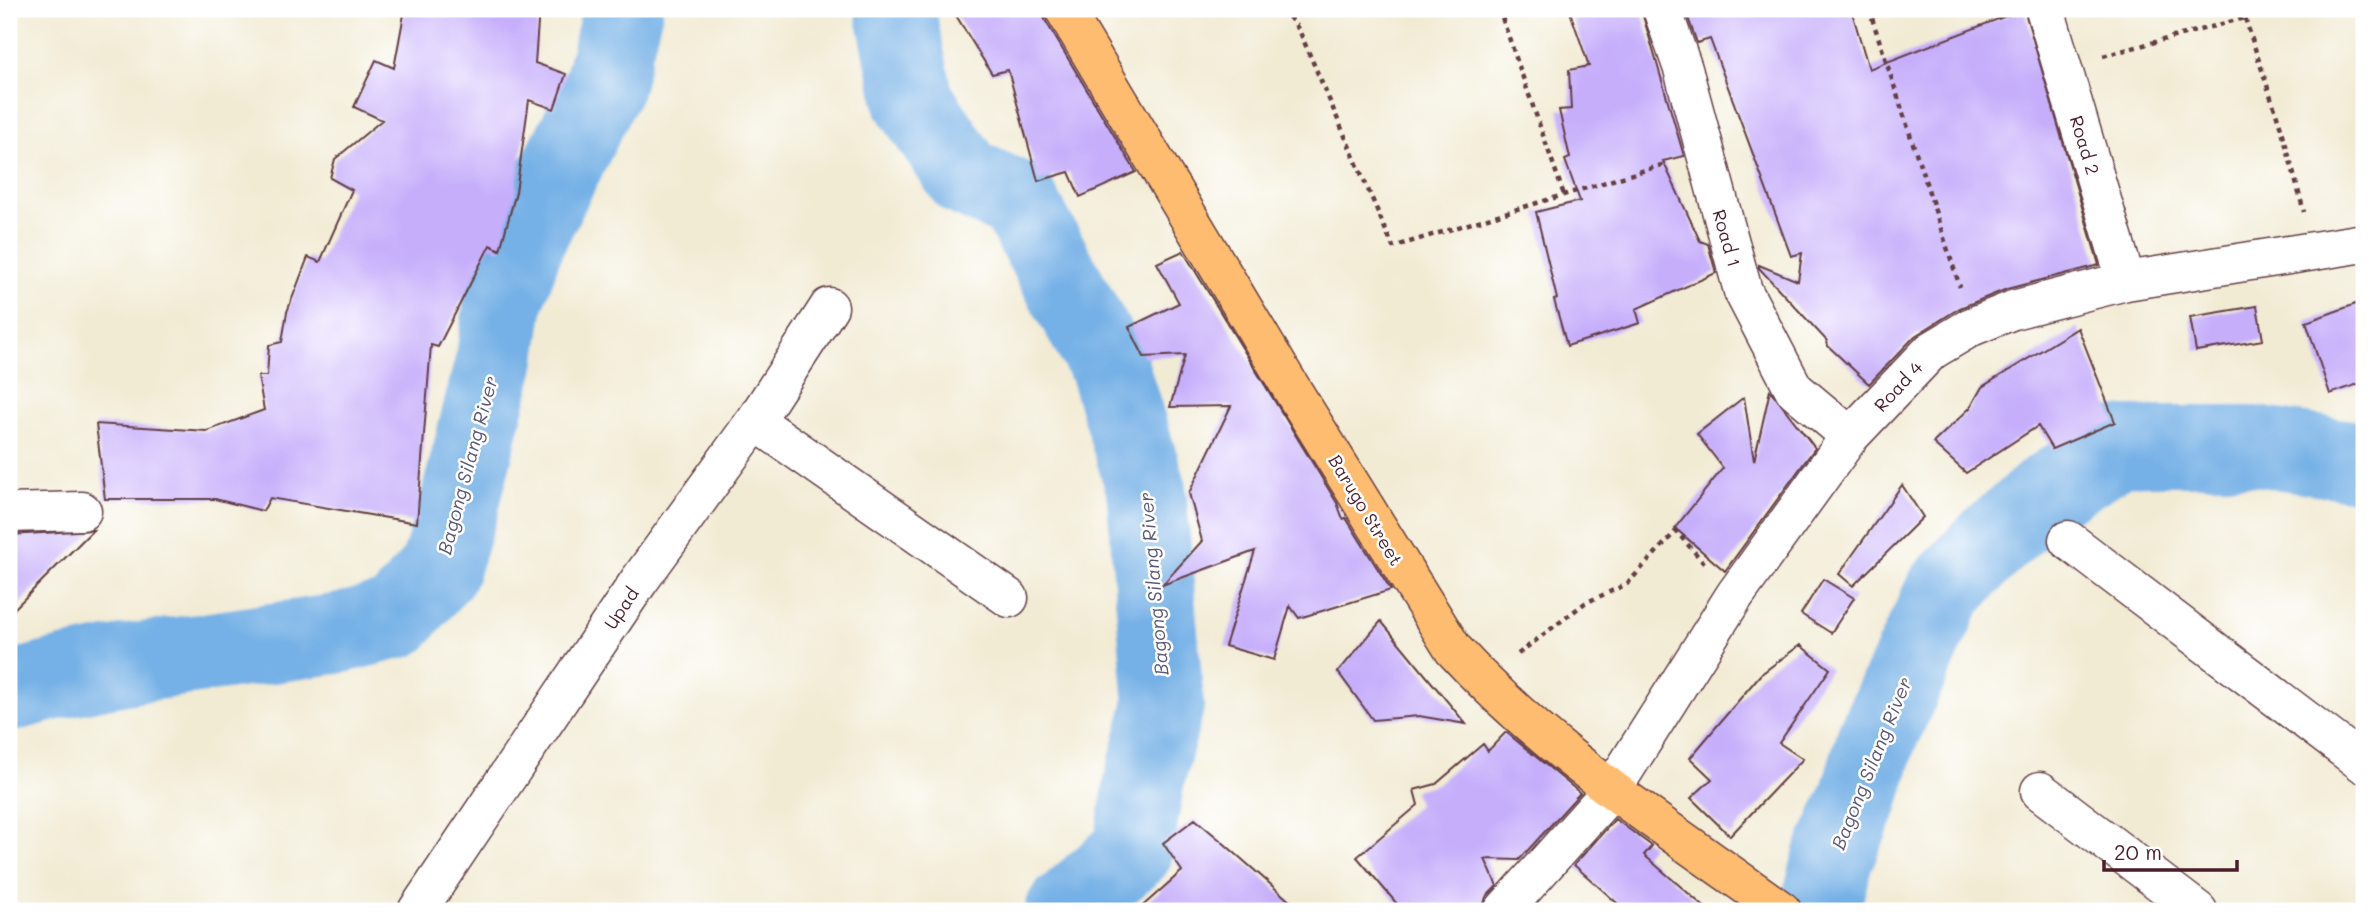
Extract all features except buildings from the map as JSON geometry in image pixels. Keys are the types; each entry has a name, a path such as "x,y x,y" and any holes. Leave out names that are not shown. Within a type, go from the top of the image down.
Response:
{"main road":[{"name":"Barugo Street","path":"1064,9 1441,633 1486,682 1611,791 1782,911"}],"street":[{"name":"Road 1","path":"1662,9 1683,69 1704,157 1743,291 1794,390 1850,436"},
{"name":"Road 2","path":"2045,9 2126,281"},
{"name":"Road 4","path":"1503,911 1611,791 1735,594 1850,436 1931,351 1971,327 2013,310 2126,281 2364,243"},
{"name":"Upad","path":"417,911 639,581 755,421 830,307"},
{"path":"755,421 1009,598"},
{"path":"9,513 82,511"},
{"path":"2068,540 2364,764"},
{"path":"2040,791 2198,911"}],"path":[{"path":"1283,9 1298,30 1393,247 1480,223 1672,163 1704,157"},
{"path":"1500,9 1564,195"},
{"path":"1869,9 1948,242 1971,327"},
{"path":"2242,9 2284,134 2308,224"},
{"path":"2062,67 2245,18"},
{"path":"1486,682 1553,624 1585,603 1627,584 1676,531"}],"waterway":[{"name":"Bagong Silang River","path":"9,692 129,664 341,633 397,619 439,569 459,506 496,358 504,301 525,240 604,83 623,9"},
{"name":"Bagong Silang River","path":"895,9 914,101 965,177 1018,201 1108,365 1146,488 1164,705 1145,777 1133,851 1065,911"},
{"name":"Bagong Silang River","path":"1819,911 1833,858 1859,800 1877,737 1945,591 1993,540 2048,492 2120,446 2256,446 2364,462"}]}
